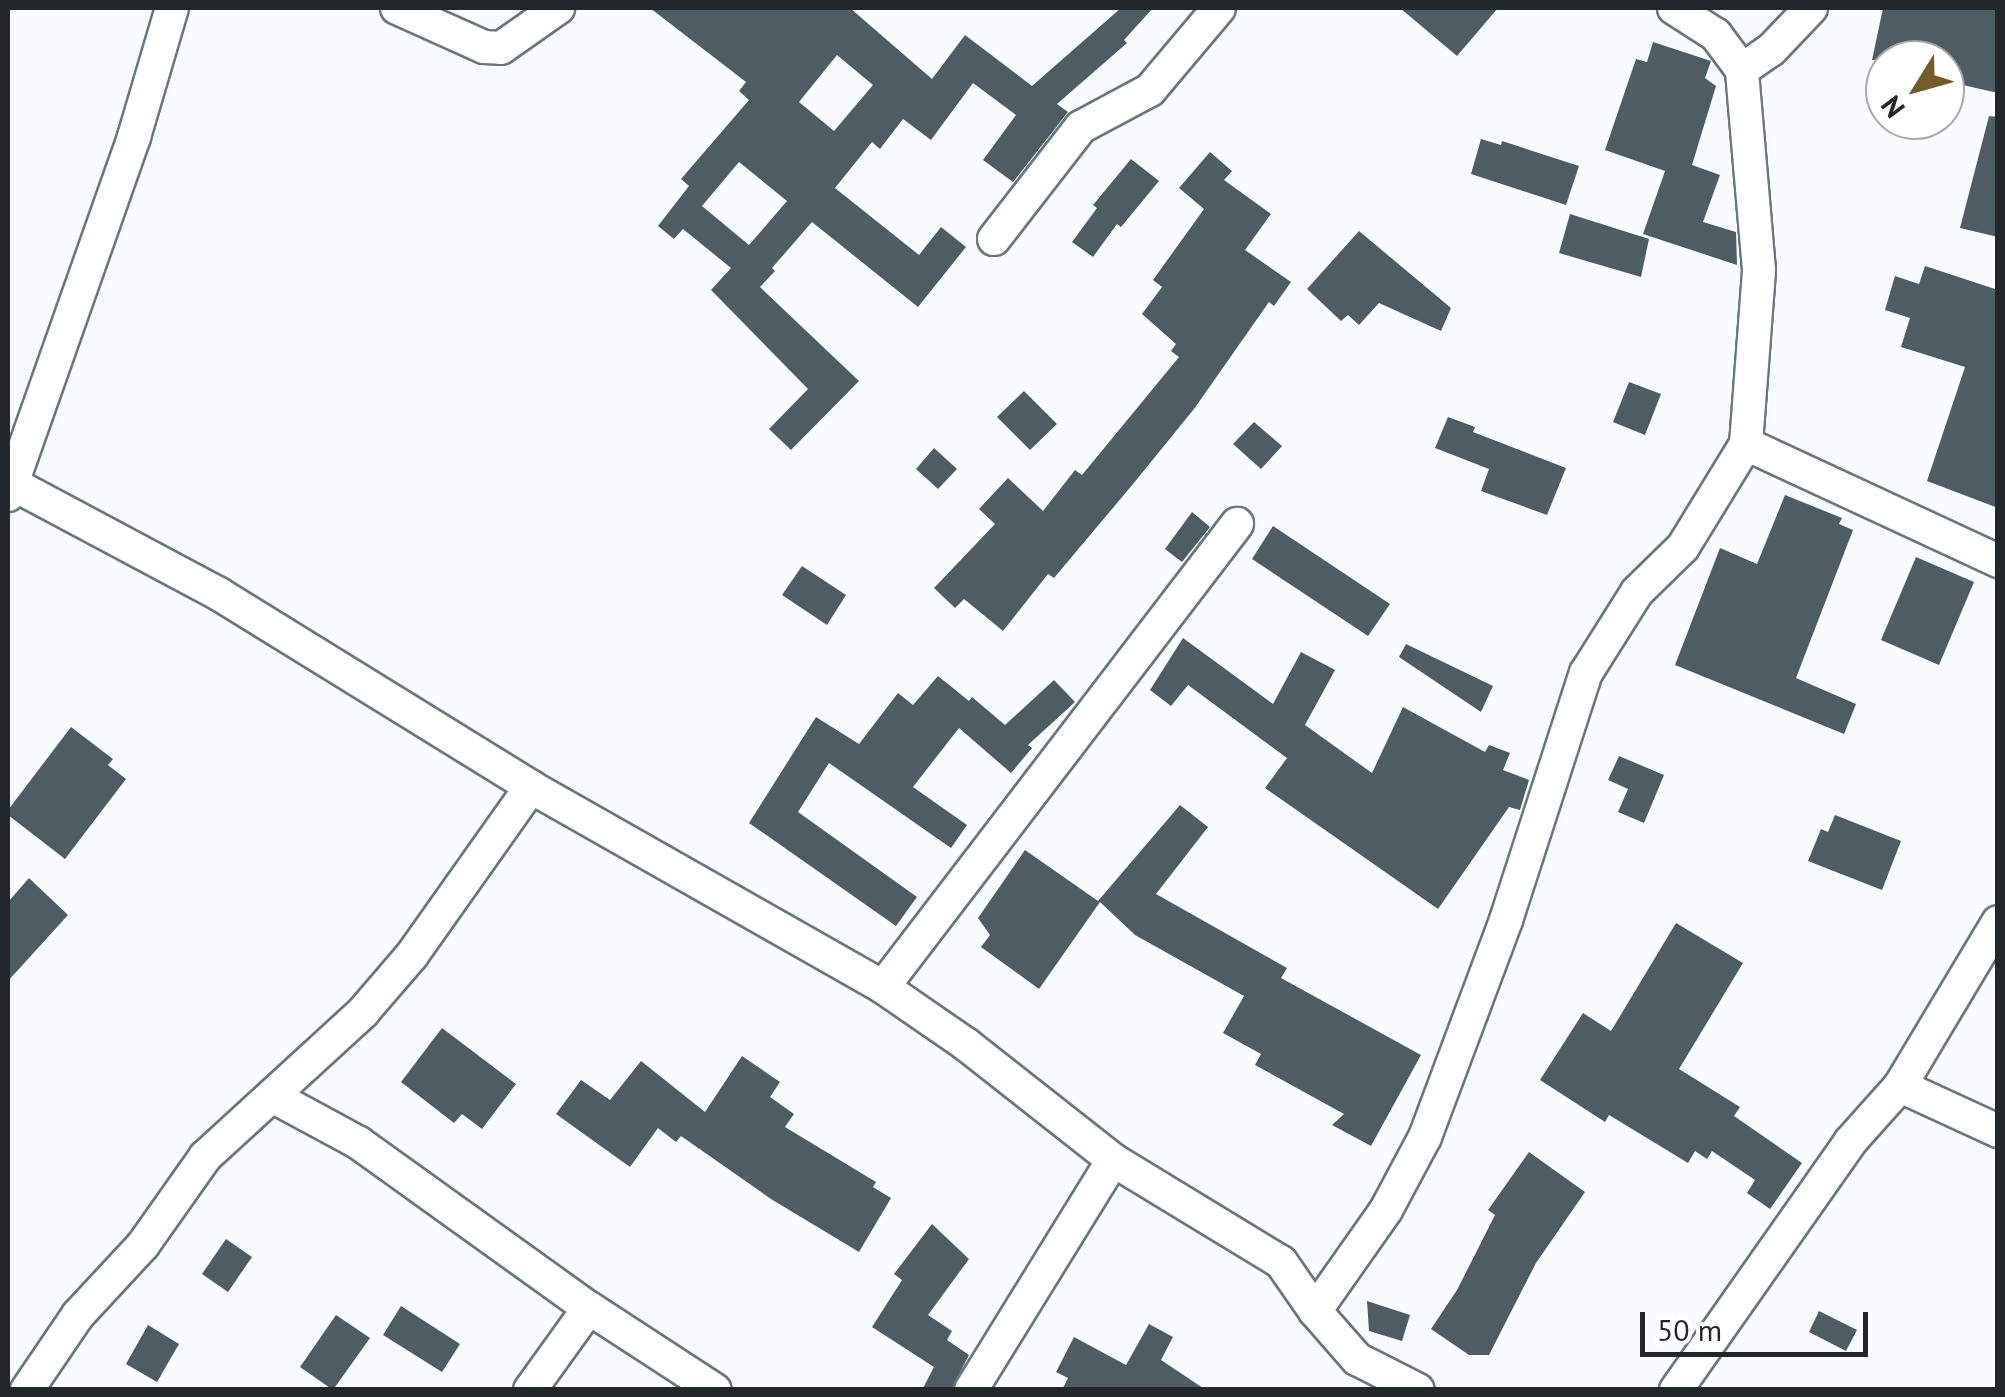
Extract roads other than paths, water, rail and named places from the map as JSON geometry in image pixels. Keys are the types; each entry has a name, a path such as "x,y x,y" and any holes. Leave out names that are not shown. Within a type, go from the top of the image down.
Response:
{"street":[{"path":"172,8 134,137 10,489 219,594 531,787 884,987 967,1045 1112,1160 1281,1262 1357,1359 1418,1390"},
{"path":"396,8 484,47 501,48 558,8"},
{"path":"994,239 1081,127 1150,90 1219,8"},
{"path":"1316,1311 1386,1210 1424,1137 1506,920 1586,673 1638,592 1683,548 1746,444 1759,270 1742,70 1716,35 1674,8"},
{"path":"1742,70 1770,50 1811,8"},
{"path":"1746,444 1998,561"},
{"path":"884,987 1237,524"},
{"path":"27,1390 78,1315 143,1246 205,1157 363,1012 412,955 531,787"},
{"path":"1676,1390 1838,1158 1900,1086 1998,922"},
{"path":"1900,1086 1998,1131"},
{"path":"274,1097 358,1143 588,1308 716,1390"},
{"path":"971,1390 1112,1160"},
{"path":"530,1390 588,1308"}]}
